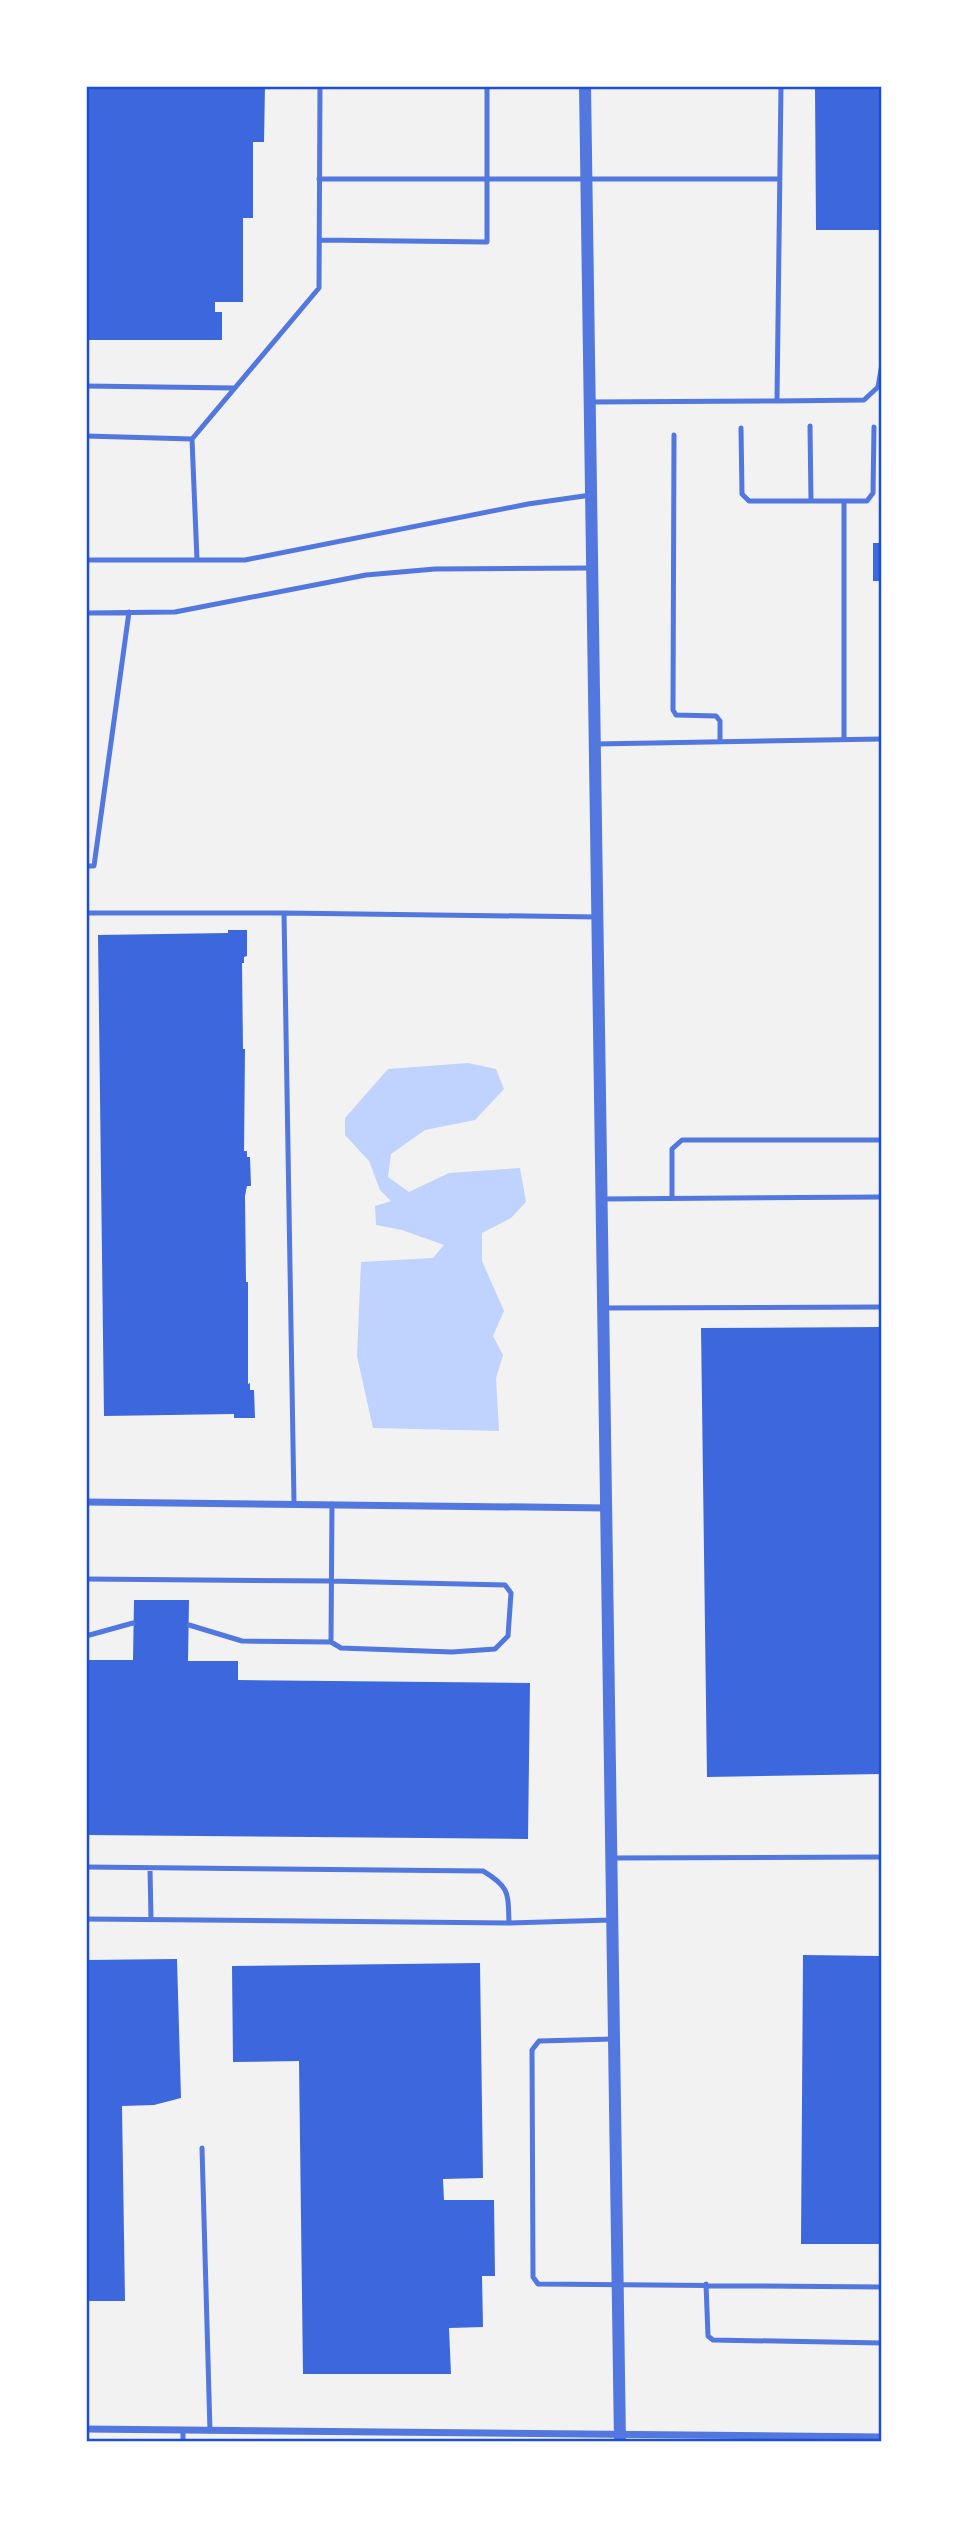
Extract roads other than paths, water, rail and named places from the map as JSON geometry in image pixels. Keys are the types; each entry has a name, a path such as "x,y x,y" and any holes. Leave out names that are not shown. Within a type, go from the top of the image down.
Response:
{"street":[{"path":"585,86 620,2438"},
{"path":"86,1502 608,1508"},
{"path":"86,2429 620,2438 882,2437"}],"lane":[{"path":"197,560 192,439 319,288 320,86"},
{"path":"319,240 487,242 486,86"},
{"path":"777,401 781,86"},
{"path":"319,179 780,179"},
{"path":"590,402 864,400 878,387 882,363"},
{"path":"86,386 234,388"},
{"path":"810,426 811,501"},
{"path":"741,428 742,494 748,501 867,501 873,493 874,427"},
{"path":"674,435 673,710 676,715 716,716 720,722 720,741"},
{"path":"86,436 192,439"},
{"path":"86,560 245,560 528,503 591,495"},
{"path":"844,501 845,739"},
{"path":"86,613 175,612 380,574 435,569 593,568"},
{"path":"86,866 94,866 129,612"},
{"path":"596,744 882,739"},
{"path":"86,913 598,917"},
{"path":"284,914 294,1503"},
{"path":"672,1198 672,1149 682,1139 882,1140"},
{"path":"602,1199 882,1197"},
{"path":"603,1308 882,1307"},
{"path":"331,1642 332,1504"},
{"path":"86,1579 505,1585 511,1593 508,1636 495,1649 452,1652 341,1648 331,1642 242,1641 189,1625"},
{"path":"86,1636 133,1623"},
{"path":"612,1858 882,1857"},
{"path":"86,1867 483,1871 501,1881 508,1894 509,1923"},
{"path":"150,1868 151,1919"},
{"path":"86,1919 509,1923 612,1920"},
{"path":"614,2039 539,2041 532,2050 533,2277 538,2284 882,2287"},
{"path":"202,2147 211,2431"},
{"path":"706,2284 708,2336 713,2340 882,2343"},
{"path":"183,2430 183,2442"}],"water":[{"path":"468,1063 496,1069 504,1089 475,1120 425,1130 391,1154 388,1177 409,1192 449,1173 520,1168 526,1202 511,1218 482,1233 482,1261 504,1311 493,1336 503,1355 496,1378 499,1431 373,1428 357,1356 361,1262 433,1258 444,1245 402,1230 376,1225 375,1206 391,1201 380,1190 369,1161 345,1135 345,1118 388,1069"}]}
